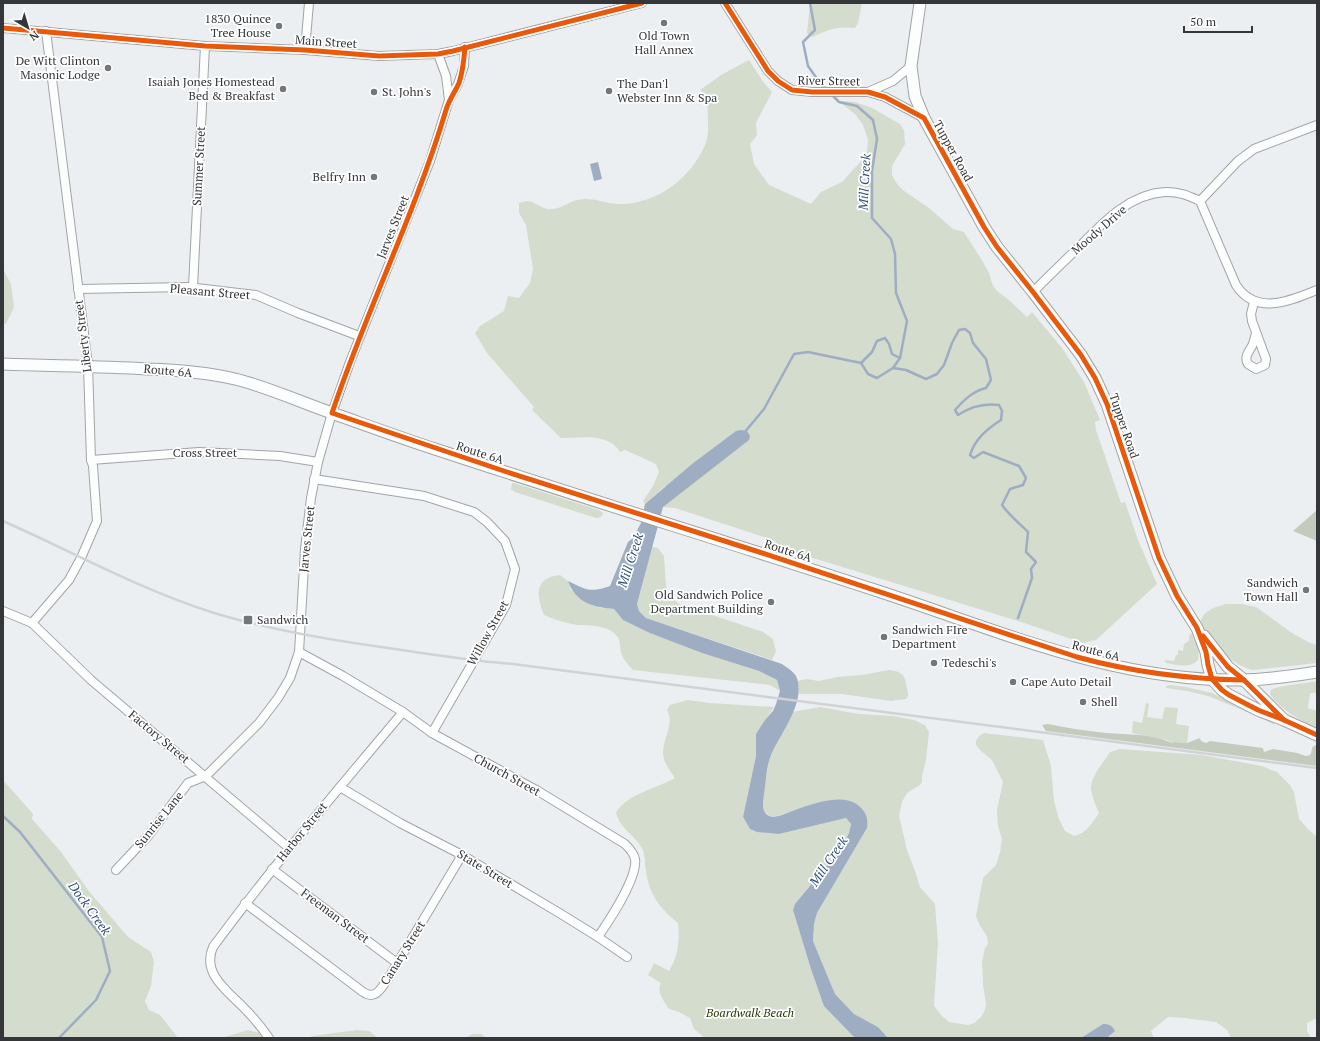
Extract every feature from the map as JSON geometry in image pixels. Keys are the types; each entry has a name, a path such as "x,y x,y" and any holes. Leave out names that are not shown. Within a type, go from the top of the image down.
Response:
{"main road":[{"name":"Tupper Road","path":"920,3 911,66 915,96 924,118 988,234 1003,256 1033,292 1081,355 1095,378 1107,404 1159,558 1177,596 1197,628 1206,652 1212,679"},
{"name":"Route 6A","path":"3,364 88,365 182,371 234,379 285,395 332,413 506,472 668,523 1077,657 1104,664 1156,674 1212,679 1244,680 1317,672"},
{"path":"1197,628 1228,667 1244,680 1284,720"},
{"path":"1212,679 1229,695 1258,710 1317,735"}],"street":[{"path":"305,50 309,3"},
{"name":"Main Street","path":"3,28 205,46 305,50 379,56 438,54 642,3"},
{"name":"River Street","path":"725,3 768,71 778,81 792,90 821,92 868,92 885,97 924,118"},
{"name":"Liberty Street","path":"32,623 69,580 81,558 97,521 91,460 88,365 46,31"},
{"name":"Summer Street","path":"193,288 205,46"},
{"name":"Jarves Street","path":"206,776 269,712 290,678 299,652 305,549 314,479 318,462 332,413 360,336 430,161 449,100 458,84 464,66 465,47"},
{"name":"Jarves Street","path":"438,54 446,76 449,100"},
{"name":"River Street","path":"868,92 893,81 911,66"},
{"path":"1317,125 1254,149 1246,154 1200,201 1240,292 1254,302 1276,304 1317,290"},
{"name":"Moody Drive","path":"1033,292 1109,218 1135,200 1154,193 1166,192 1180,193 1200,201"},
{"name":"Pleasant Street","path":"78,289 193,288 256,295 298,313 360,336"},
{"path":"1254,302 1252,314 1256,333"},
{"name":"Cross Street","path":"91,460 199,452 280,456 318,462"},
{"name":"Willow Street","path":"314,479 424,496 474,512 487,522 505,542 516,569 506,605 432,733"},
{"path":"3,611 32,623"},
{"name":"Factory Street","path":"32,623 92,680 290,848"},
{"name":"Church Street","path":"299,652 403,712 432,733 538,791 625,844 632,852 635,860 635,869 631,880 598,936"},
{"name":"Harbor Street","path":"269,1038 245,1009 218,982 212,971 209,957 213,947 272,869 403,712"},
{"name":"Sunrise Lane","path":"116,870 148,836 188,783 206,776"},
{"name":"State Street","path":"340,787 400,823 462,855 598,936 627,957"},
{"name":"Canary Street","path":"245,903 368,995 373,995 378,992 397,963 462,855"},
{"name":"Freeman Street","path":"272,869 397,963"}],"green space":[{"path":"810,3 862,3 858,23 855,28 837,28 812,37 807,33"},
{"path":"749,60 764,83 772,92 756,123 757,135 750,144 754,164 769,185 811,204 821,192 842,182 861,161 867,153 868,140 863,125 855,114 838,101 855,102 872,108 900,124 904,130 905,144 892,166 892,175 897,184 904,191 929,208 953,229 964,232 983,262 989,273 993,286 997,291 1027,317 1032,312 1062,348 1084,382 1100,420 1095,422 1096,430 1121,503 1125,502 1138,540 1157,584 1096,640 1083,643 1018,621 774,546 776,541 675,508 663,507 665,486 645,504 643,501 653,486 659,472 656,464 625,450 620,452 609,441 585,437 561,438 532,410 534,407 487,353 475,333 480,326 504,311 508,296 519,298 530,283 533,269 526,225 519,213 519,203 528,201 548,209 553,209 581,199 590,199 615,204 633,203 646,200 671,187 691,168 699,157 707,140 708,99 700,90 721,75"},
{"path":"3,269 11,284 14,307 6,324 3,323"},
{"path":"512,483 599,510 603,513 602,516 596,518 515,492 511,489"},
{"path":"1317,510 1317,541 1293,531"},
{"path":"652,547 658,548 664,556 666,586 671,597 679,604 763,632 773,639 776,651 772,660 646,618 639,611 637,604"},
{"path":"560,575 568,581 571,590 600,608 614,609 623,620 702,653 759,671 777,680 780,691 770,685 633,670 622,655 618,637 610,630 600,627 567,623 544,615 539,601 539,589 541,584 545,580"},
{"path":"1226,604 1241,604 1256,607 1292,633 1310,643 1317,645 1317,663 1253,670 1238,664 1214,644 1208,637 1200,622 1207,612"},
{"path":"1190,634 1192,634 1199,649 1198,660 1191,665 1166,663 1164,660 1174,661 1176,655 1178,655 1178,650 1183,651 1184,644 1189,641"},
{"path":"889,670 899,672 904,677 908,693 906,699 891,701 842,694 799,694 797,681 807,679 819,681"},
{"path":"1317,681 1317,693 1310,693 1308,708 1317,711 1317,729 1285,710 1270,694 1271,690 1279,687"},
{"path":"1170,685 1212,693 1275,722 1275,724 1208,696 1166,688 1166,686"},
{"name":"Boardwalk Beach","path":"688,700 710,703 774,707 756,734 756,756 743,817 750,829 757,832 779,834 846,818 851,824 843,846 795,904 793,910 810,966 871,1038 705,1038 694,1029 690,1018 669,1009 659,990 661,983 648,975 654,963 669,971 672,966 678,948 678,923 661,907 656,900 647,880 643,850 621,824 616,813 621,806 635,796 675,778 666,764 663,753 670,722 667,710 670,705"},
{"path":"1146,703 1149,704 1147,717 1162,719 1165,707 1178,708 1176,724 1189,726 1187,743 1172,743 1167,740 1132,733 1133,721 1142,723"},
{"path":"820,707 859,714 893,716 914,720 925,725 929,732 922,782 920,785 907,793 902,802 899,816 907,850 920,887 935,904 938,943 934,1006 949,1022 968,1025 974,1023 981,1017 985,1010 986,1003 983,985 982,962 985,948 988,944 987,936 980,926 976,916 983,878 996,865 1002,839 998,826 997,810 1003,782 992,760 976,745 976,741 979,736 984,733 1043,740 1051,766 1054,801 1059,819 1065,831 1074,836 1082,833 1099,813 1092,795 1091,784 1110,752 1120,749 1202,755 1262,766 1277,772 1290,785 1294,792 1299,819 1317,837 1317,1018 1307,1023 1307,1031 1311,1038 1231,1038 1227,1030 1216,1022 1168,1017 1151,1031 1154,1038 1107,1038 1111,1036 1103,1024 1081,1038 888,1038 878,1027 854,1014 835,994 813,941 814,924 817,913 867,828 867,820 817,803 777,816 769,816 765,812 762,803 769,760 792,712"},
{"path":"1048,724 1099,732 1148,736 1172,743 1187,743 1200,738 1201,741 1206,743 1210,741 1263,748 1264,752 1273,749 1306,756 1310,755 1312,747 1317,745 1317,766 1046,731 1042,725"},
{"path":"3,780 33,814 32,819 61,852 88,890 128,937 151,952 154,962 151,986 145,1001 149,1010 160,1015 178,1038 3,1038"},
{"path":"248,1030 260,1033 263,1038 221,1038"},
{"path":"357,1030 369,1031 378,1038 309,1038 312,1036"},
{"path":"472,1034 481,1034 487,1038 465,1038"}],"water":[{"path":"598,162 602,179 594,181 590,164"},
{"path":"736,431 747,431 750,436 749,440 663,507 637,604 639,611 646,618 782,664 796,676 799,686 798,697 795,708 769,761 763,806 766,814 771,817 824,801 843,800 852,802 859,806 865,814 867,819 867,828 817,913 814,924 813,941 835,994 854,1014 878,1027 888,1038 855,1038 824,1006 793,910 795,904 843,846 851,824 846,818 779,834 757,832 750,829 743,817 756,756 756,734 773,711 776,704 780,691 777,680 759,671 702,653 650,633 623,620 614,609 592,605 581,599 571,588 568,581 588,590 610,586 628,542 633,538 641,523 645,504 692,464"},
{"path":"1103,1024 1110,1025 1115,1031 1107,1038 1081,1038"}],"waterway":[{"name":"Mill Creek","path":"810,3 815,30 803,42 808,66 826,89"},
{"name":"Mill Creek","path":"744,433 764,409 794,354 808,352 861,363 868,374 877,378 893,368 900,358 907,321 896,293 895,254 891,239 872,218 872,171 877,139 873,120 857,106 839,102 831,94"},
{"path":"893,368 906,370 926,379 937,374 944,365 952,343 959,330 965,329 970,333 973,343 986,359 991,380 986,388 969,396 955,410 958,415 978,406 999,405 1002,411 1001,420 978,439 970,455 974,458 983,452 1019,466 1026,478 1023,485 1010,489 1002,505 1028,532 1026,552 1036,562 1031,569 1032,578 1018,618"},
{"path":"861,363 872,352 877,341 885,338 889,344 892,354 900,358"},
{"name":"Dock Creek","path":"3,816 20,832 102,937 110,971 96,1000 59,1038"}],"railway":[{"path":"3,521 134,582 187,604 236,619 304,635 454,658 513,664 1317,768"}],"cycle path":[{"path":"3,28 205,46 305,50 379,56 438,54 642,3"},
{"path":"725,3 768,71 778,81 792,90 812,92 868,92 885,97 924,118 984,227 997,247 1081,355 1095,378 1107,404 1159,558 1177,596 1197,628 1206,652 1212,679 1229,695 1258,710 1284,720"},
{"path":"465,47 459,83 447,106 434,149 420,187 345,375 332,413 507,472 756,551 1077,657 1118,667 1160,674 1244,680"},
{"path":"1203,636 1228,667 1244,680 1284,720 1317,735"}],"place":[{"name":"Old Town Hall Annex","path":"664,23"},
{"name":"1830 Quince Tree House","path":"279,26"},
{"name":"De Witt Clinton Masonic Lodge","path":"108,68"},
{"name":"Isaiah Jones Homestead Bed & Breakfast","path":"283,89"},
{"name":"The Dan'l Webster Inn & Spa","path":"609,91"},
{"name":"St. John's","path":"374,92"},
{"name":"Belfry Inn","path":"374,177"},
{"name":"Sandwich Town Hall","path":"1306,590"},
{"name":"Old Sandwich Police Department Building","path":"771,602"},
{"name":"Sandwich","path":"248,620"},
{"name":"Sandwich FIre Department","path":"884,637"},
{"name":"Tedeschi's","path":"934,663"},
{"name":"Cape Auto Detail","path":"1013,682"},
{"name":"Shell","path":"1083,702"}]}
